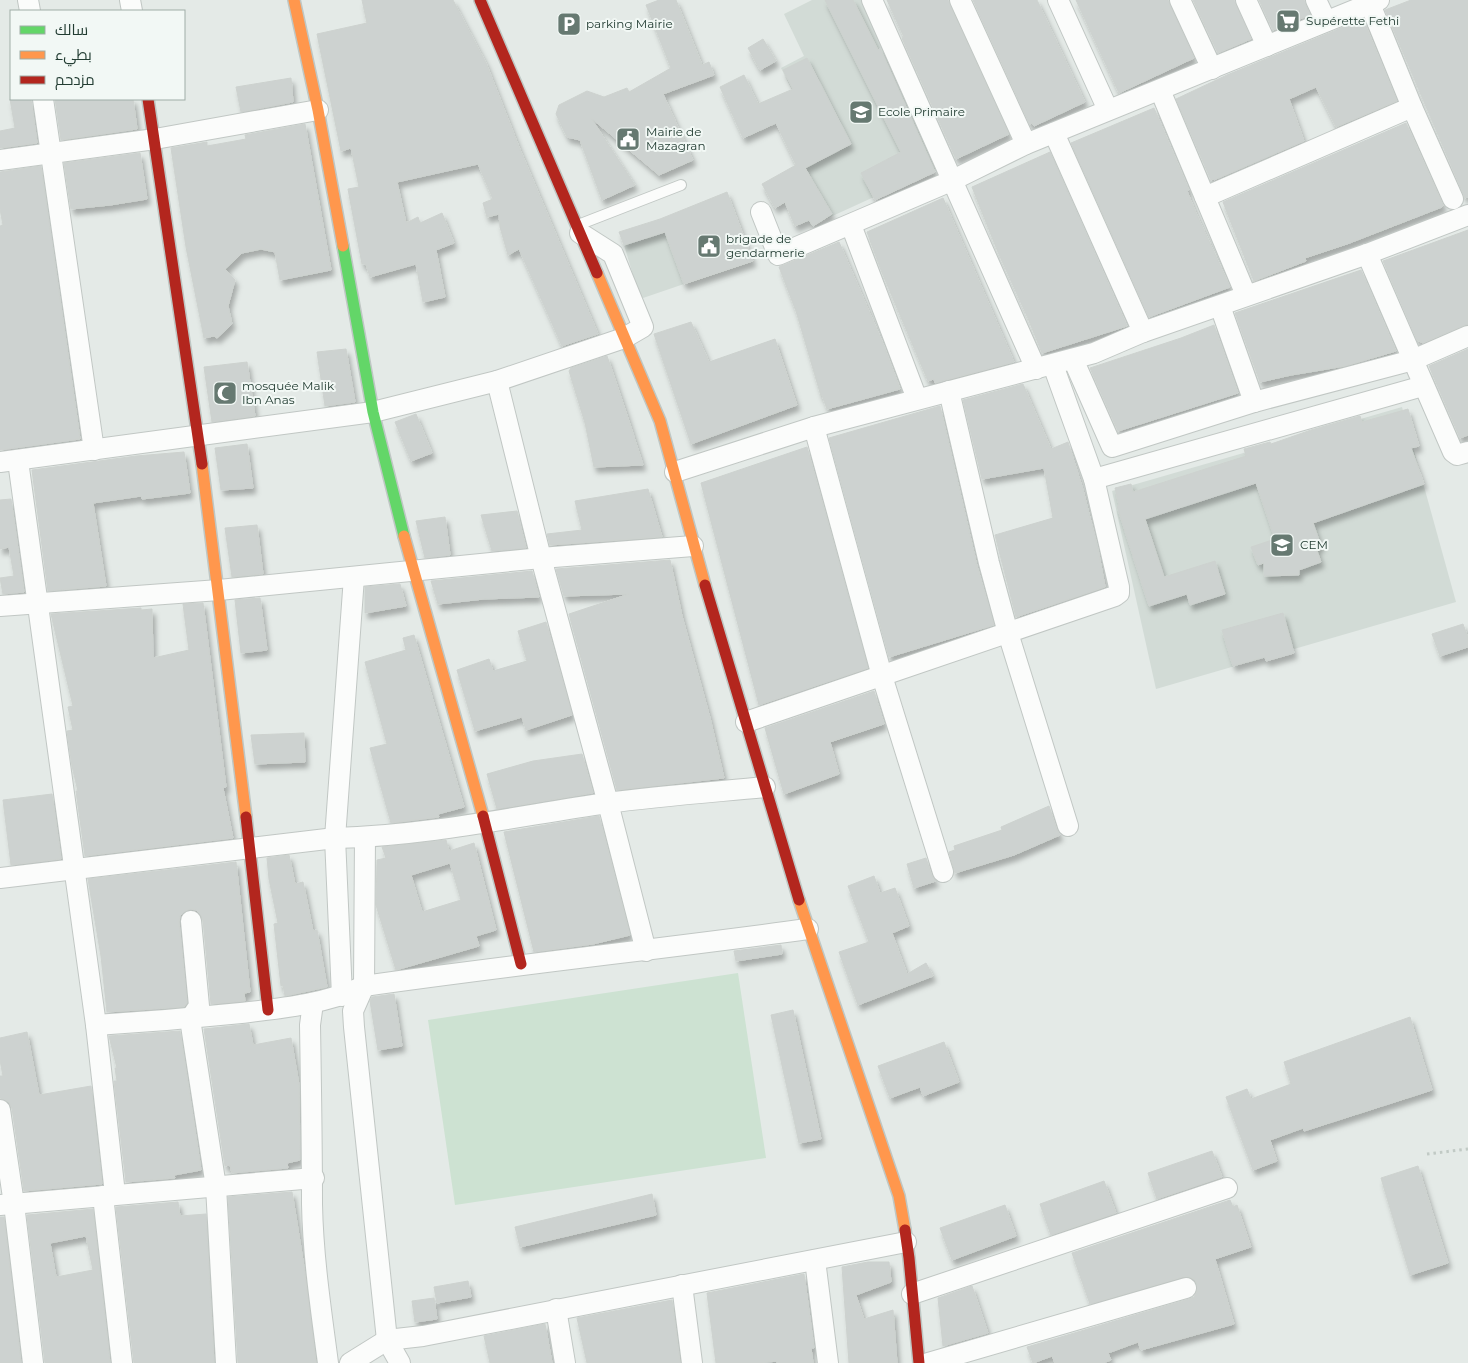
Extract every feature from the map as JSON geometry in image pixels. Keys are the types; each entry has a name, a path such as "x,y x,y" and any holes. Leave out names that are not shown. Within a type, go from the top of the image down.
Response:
{"street":[{"path":"294,0 318,110 373,412 412,570 485,822 521,964"},
{"path":"746,722 1008,634 1119,593 1094,479 1044,367 951,181 872,0"},
{"path":"960,0 1026,144"},
{"path":"1058,0 1108,110"},
{"path":"1180,0 1212,69"},
{"path":"1246,0 1268,46"},
{"path":"1316,0 1326,21"},
{"path":"122,1363 96,1025 38,603 9,462 373,412 498,382 624,338 643,327 613,254 578,229 486,2"},
{"path":"761,212 778,255 951,181 1026,144 1375,2 1412,107 1453,199"},
{"path":"1160,90 1246,295"},
{"path":"43,100 94,450"},
{"path":"148,100 198,435 250,849 268,1010"},
{"path":"1205,197 1412,107"},
{"path":"0,160 155,139 318,110"},
{"path":"1054,133 1144,332"},
{"path":"675,472 814,427 1094,353 1144,332 1367,254 1468,215"},
{"path":"851,225 917,399"},
{"path":"1367,254 1453,452 1457,455 1468,452"},
{"path":"1220,306 1254,402"},
{"path":"1094,479 1112,447 1254,402 1413,360 1468,336"},
{"path":"624,338 660,420 693,546 808,929 899,1196 919,1363"},
{"path":"1073,359 1112,447"},
{"path":"498,382 541,558 646,950"},
{"path":"1094,479 1423,386"},
{"path":"949,391 989,563 1008,634 1068,826"},
{"path":"814,427 882,676 943,872"},
{"path":"0,606 218,590 541,558 693,546"},
{"path":"342,996 335,838 354,577"},
{"path":"0,878 335,838 365,838 608,803 765,786"},
{"path":"365,838 364,986 353,1011 387,1340 400,1363"},
{"path":"191,921 199,1006 190,1019 216,1187 226,1363"},
{"path":"96,1025 190,1019 268,1010 342,996 364,986 521,964 808,929"},
{"path":"313,1003 310,1025 314,1178 312,1204 318,1284 328,1363"},
{"path":"0,1110 7,1204 33,1363"},
{"path":"7,1204 314,1178"},
{"path":"912,1294 1227,1188"},
{"path":"350,1363 387,1340 423,1336 906,1242"},
{"path":"816,1260 828,1363"},
{"path":"682,1285 692,1363"},
{"path":"928,1363 1186,1288"},
{"path":"556,1309 565,1363"}],"lane":[{"path":"578,229 681,185"}],"path":[{"path":"1427,1154 1468,1149"}],"shaded area":[{"name":"Ecole Primaire","path":"812,0 863,0 944,165 828,218 805,165 825,156 781,68 804,56 784,14"},
{"path":"665,232 684,284 643,298 639,295 624,245"},
{"name":"CEM","path":"1402,407 1456,602 1156,689 1112,491"}],"green space":[{"path":"738,973 766,1158 455,1205 428,1020"}],"building":[{"path":"362,0 453,0 486,63 519,147 598,334 562,346 519,249 508,255 500,227 499,214 487,217 483,203 493,199 478,164 397,182 406,223 418,217 420,223 442,213 454,243 436,250 445,297 423,302 416,264 370,277 366,264 362,264 348,189 359,187 351,148 341,151 317,34 367,23"},
{"name":"Mairie de Mazagran","path":"659,0 676,0 702,65 709,62 714,75 663,94 693,160 659,175 591,118 635,185 602,200 580,140 567,137 556,114 559,105 587,91 604,97 627,88 629,92 671,68 646,5"},
{"path":"825,0 853,0 878,50 880,48 935,172 875,200 861,173 901,152"},
{"path":"887,0 948,0 1009,134 956,159"},
{"path":"973,0 1037,0 1085,102 1034,126 1032,123 1030,125"},
{"path":"1076,0 1168,0 1194,58 1119,93"},
{"path":"1193,0 1234,0 1251,39 1218,53"},
{"path":"1259,0 1304,0 1310,15 1273,30"},
{"path":"1411,0 1468,0 1468,197 1465,198 1385,10"},
{"path":"1363,19 1397,101 1336,127 1316,87 1289,99 1304,141 1211,180 1176,99 1227,75"},
{"path":"763,39 776,61 760,70 748,48"},
{"path":"807,58 851,144 805,168 832,214 813,226 809,220 795,226 785,202 775,208 762,184 796,165 776,123 743,138 720,87 744,75 758,104 793,89 783,70"},
{"path":"291,78 293,102 241,112 236,87"},
{"path":"10,100 31,100 37,143 0,148 0,131 15,128"},
{"path":"55,100 133,100 137,129 61,140"},
{"path":"1154,108 1189,190 1187,191 1196,213 1230,287 1149,317 1071,143"},
{"path":"1406,123 1443,205 1442,207 1347,244 1305,258 1306,261 1254,281 1223,202"},
{"path":"305,124 331,270 280,280 275,252 261,249 242,253 225,269 235,280 228,306 232,324 217,338 214,336 204,338 186,247 171,148 207,142 207,146 246,139 245,135"},
{"path":"1050,152 1127,326 1042,353 972,187"},
{"path":"140,153 147,199 71,209 64,163"},
{"path":"41,166 80,439 0,450 0,226 3,225 0,209 0,172"},
{"name":"brigade de gendarmerie","path":"727,192 753,261 684,284 665,232 624,245 619,232 660,219"},
{"path":"943,198 1014,362 935,383 934,379 928,381 867,232"},
{"path":"1468,230 1468,324 1423,343 1417,340 1383,261"},
{"path":"839,242 884,346 900,389 827,409 821,396 796,311 779,267"},
{"path":"1361,270 1396,351 1345,366 1260,382 1235,313"},
{"path":"691,322 709,362 775,339 797,405 691,444 654,334"},
{"path":"1214,325 1238,393 1118,431 1090,368"},
{"path":"346,349 355,402 325,406 317,352"},
{"path":"1468,349 1468,435 1460,438 1429,366"},
{"path":"607,356 643,465 594,467 585,423 569,371 571,368"},
{"name":"mosquée Malik Ibn Anas","path":"247,362 255,416 212,422 204,367"},
{"path":"1023,384 1051,449 1068,442 1083,490 1098,549 1105,587 1016,617 995,535 1053,518 1044,468 982,479 963,400"},
{"path":"940,406 977,566 994,625 889,657 829,438"},
{"path":"1408,409 1419,446 1411,448 1424,484 1313,523 1321,546 1316,548 1321,562 1299,570 1299,575 1264,576 1264,563 1258,565 1251,547 1275,539 1256,483 1145,519 1164,577 1215,561 1225,594 1190,605 1187,594 1149,606 1117,506 1119,505 1115,488 1131,484 1133,492 1246,456 1244,449 1270,442 1271,444 1360,416 1362,422"},
{"path":"416,414 432,453 411,461 395,422"},
{"path":"247,444 253,488 221,490 215,448"},
{"path":"807,447 868,668 759,705 701,483"},
{"path":"184,452 190,493 142,499 141,496 93,503 106,586 48,591 32,470 136,456"},
{"path":"648,489 662,537 550,545 547,534 582,530 575,501"},
{"path":"11,499 24,592 3,594 0,578 14,576 9,547 0,549 0,500"},
{"path":"517,511 526,548 492,551 481,515"},
{"path":"445,517 450,555 425,558 416,521"},
{"path":"257,525 263,574 232,577 225,528"},
{"path":"670,560 682,616 710,718 724,778 617,790 569,614 629,594 564,596 556,569"},
{"path":"532,571 539,597 484,599 438,604 431,581"},
{"path":"400,584 406,606 365,613 365,587"},
{"path":"260,598 267,650 241,653 235,600"},
{"path":"203,603 226,787 223,788 233,838 85,856 76,791 78,791 67,731 73,730 68,707 73,706 51,614 141,608 141,610 152,609 153,658 189,650 183,604"},
{"path":"1283,613 1294,653 1266,661 1265,657 1233,666 1222,630"},
{"path":"546,622 572,715 526,730 522,717 475,731 457,670 489,659 493,671 527,661 518,631"},
{"path":"1463,624 1468,638 1468,647 1440,656 1432,634"},
{"path":"414,635 464,807 438,814 439,817 391,823 370,748 387,744 365,662 406,650 403,638"},
{"path":"874,691 884,724 830,742 839,774 784,794 765,728"},
{"path":"304,733 305,762 255,764 251,735"},
{"path":"582,754 593,793 497,809 487,774 533,761"},
{"path":"52,794 61,859 11,865 3,800"},
{"path":"1049,806 1060,835 1014,855 955,873 949,852 955,850 954,846 1002,830 1001,827"},
{"path":"599,816 630,935 593,944 534,952 504,832"},
{"path":"446,840 449,851 474,843 496,930 476,936 479,946 396,970 376,905 377,860 386,858 382,847","holes":["450,863 461,900 422,912 411,875"]},
{"path":"289,855 295,884 303,882 313,931 317,930 327,987 285,996 283,985 281,986 274,924 278,923 269,879 267,858"},
{"path":"926,858 932,876 936,881 914,888 907,864"},
{"path":"236,862 250,992 244,993 245,1001 211,1004 203,920 196,910 190,909 180,916 179,922 187,1003 184,1007 107,1012 101,956 88,879"},
{"path":"874,876 880,893 895,888 909,926 892,933 907,974 926,963 933,976 858,1005 839,952 869,942 848,886"},
{"path":"781,945 782,954 736,961 734,951"},
{"path":"394,994 402,1046 378,1050 370,1001 372,997"},
{"path":"793,1010 821,1139 799,1143 771,1015"},
{"path":"1410,1017 1432,1090 1304,1131 1303,1128 1270,1140 1277,1161 1253,1170 1226,1097 1247,1089 1251,1099 1291,1084 1284,1062"},
{"path":"249,1024 253,1045 291,1038 299,1085 300,1160 287,1163 288,1168 232,1173 230,1165 225,1166 204,1029"},
{"path":"180,1031 201,1170 174,1175 175,1178 126,1182 114,1081 117,1081 115,1068 117,1068 109,1036"},
{"path":"27,1032 39,1095 91,1086 102,1184 24,1191 12,1108 9,1102 0,1098 0,1076 3,1076 0,1060 0,1038"},
{"path":"944,1042 959,1082 923,1096 920,1087 890,1098 878,1066"},
{"path":"1212,1151 1222,1177 1157,1199 1148,1173"},
{"path":"1418,1166 1448,1263 1410,1275 1381,1178"},
{"path":"1104,1181 1116,1213 1051,1235 1040,1204"},
{"path":"292,1192 316,1363 238,1363 228,1197"},
{"path":"652,1194 656,1215 520,1247 515,1227"},
{"path":"1230,1200 1233,1207 1237,1205 1251,1247 1215,1259 1234,1324 1141,1350 1138,1342 1108,1353 1111,1360 1103,1363 1055,1363 1052,1356 1033,1363 1027,1347 1189,1299 1194,1297 1197,1291 1195,1280 1183,1277 1090,1304 1072,1253"},
{"path":"178,1202 180,1216 206,1214 214,1363 134,1363 116,1207"},
{"path":"1005,1205 1016,1236 952,1260 940,1228"},
{"path":"93,1209 110,1363 45,1363 27,1215","holes":["86,1236 93,1270 56,1277 50,1243"]},
{"path":"0,1217 4,1217 21,1363 0,1363"},
{"path":"868,1262 889,1262 891,1282 856,1295 864,1319 893,1310 897,1363 849,1363 842,1267"},
{"path":"804,1274 814,1348 811,1348 813,1363 777,1363 777,1361 716,1363 707,1293"},
{"path":"468,1281 471,1297 437,1303 434,1287"},
{"path":"972,1286 988,1333 943,1346 938,1298"},
{"path":"434,1298 437,1319 415,1322 412,1301"},
{"path":"672,1300 680,1363 587,1363 577,1318"},
{"path":"545,1324 552,1363 490,1363 484,1336"}],"traffic: fast":[{"path":"343,246 373,412 404,536"}],"traffic: slow":[{"path":"294,0 318,110 343,246"},
{"path":"597,273 660,421 705,585"},
{"path":"202,464 246,817"},
{"path":"404,536 483,816"},
{"path":"799,900 899,1196 905,1230"}],"traffic: jam":[{"path":"480,0 597,273"},
{"path":"148,100 202,464"},
{"path":"705,585 799,900"},
{"path":"483,816 521,964"},
{"path":"246,817 268,1010"},
{"path":"905,1230 919,1363"}],"place":[{"name":"Supérette Fethi","path":"1288,21"},
{"name":"parking Mairie","path":"569,24"},
{"name":"Ecole Primaire","path":"861,112"},
{"name":"Mairie de Mazagran","path":"628,139"},
{"name":"brigade de gendarmerie","path":"709,246"},
{"name":"mosquée Malik Ibn Anas","path":"225,393"},
{"name":"CEM","path":"1282,545"}]}
